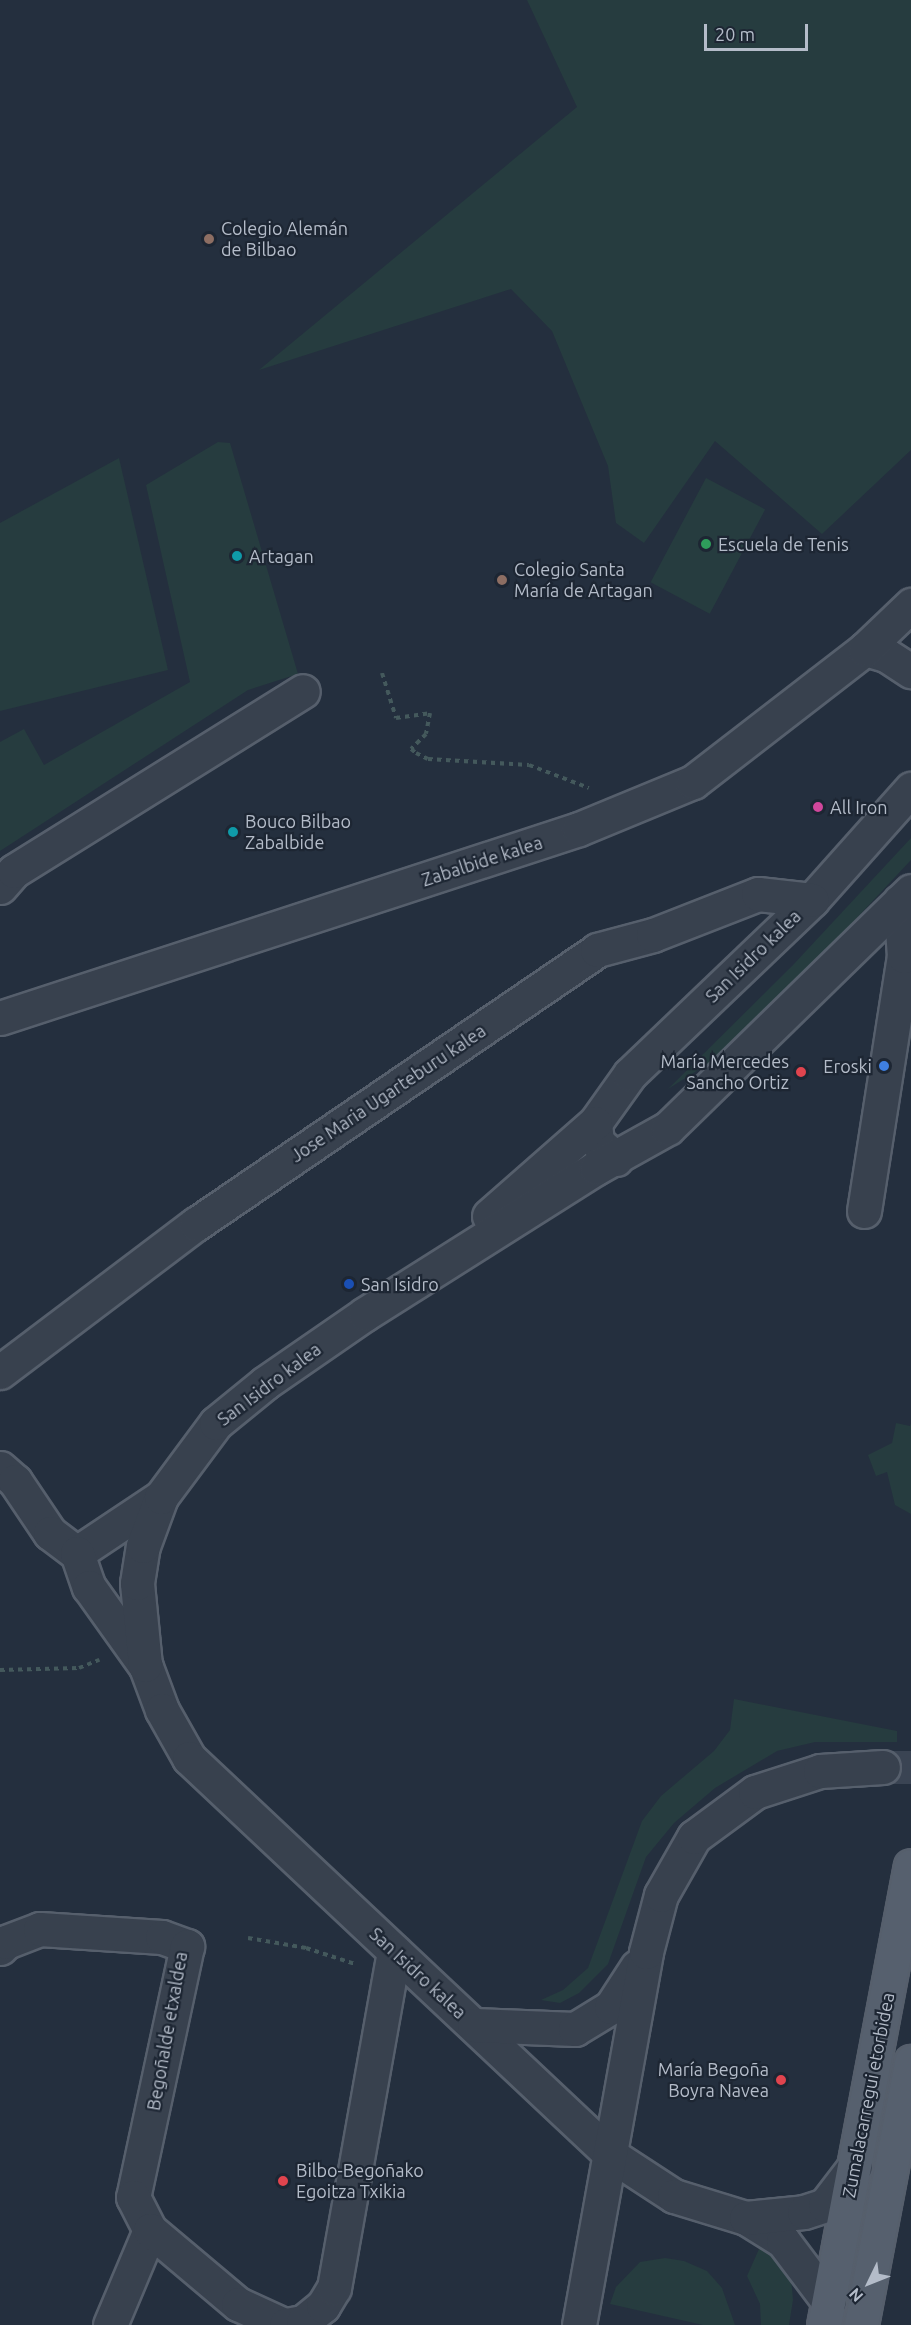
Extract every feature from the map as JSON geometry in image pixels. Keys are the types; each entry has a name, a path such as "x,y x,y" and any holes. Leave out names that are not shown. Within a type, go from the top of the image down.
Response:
{"main road":[{"name":"Zumalacarregui etorbidea","path":"827,2313 911,1866"},
{"name":"Zumalacarregui etorbidea","path":"861,2325 911,2062"}],"street":[{"name":"Zabalbide kalea","path":"0,1018 641,806 693,782 865,650 911,605"},
{"path":"865,650 885,654 911,671"},
{"path":"0,887 14,871 303,691"},
{"name":"San Isidro kalea","path":"399,1293 595,1123 630,1074 812,900 911,789"},
{"name":"Jose Maria Ugarteburu kalea","path":"0,1372 196,1224 597,950 653,935 758,894 812,900"},
{"path":"864,1211 904,956 906,896"},
{"name":"San Isidro kalea","path":"827,2313 783,2241 746,2218 674,2196 611,2155 189,1758 162,1710 146,1667 136,1583 143,1546 161,1497 216,1423 265,1383 399,1293 668,1128 906,896"},
{"path":"595,1123 597,1142 616,1159"},
{"path":"0,1468 15,1481 50,1533 77,1553"},
{"name":"San Isidro kalea","path":"146,1667 88,1587 77,1553 161,1497"},
{"path":"579,2325 646,1953 661,1895 694,1837 755,1792 820,1771 883,1767"},
{"name":"Begoñalde etxaldea","path":"2,1942 40,1929 162,1937 187,1946 133,2198 150,2230 238,2304 285,2325 303,2322 323,2306 334,2288 394,1951"},
{"path":"474,2025 575,2029 611,2007 646,1953"},
{"name":"San Isidro kalea","path":"746,2218 804,2212 825,2205 855,2166"},
{"path":"110,2325 150,2230"}],"path":[{"path":"382,673 396,718 430,713 426,734 411,749 416,753 428,759 529,765 584,785"},
{"path":"0,1670 79,1668 107,1657"},
{"path":"248,1938 306,1948 362,1966 394,1951"}],"green space":[{"path":"527,0 911,0 911,450 822,534 715,441 644,543 616,523 608,466 552,331 511,289 259,370 577,107"},
{"path":"218,442 230,443 298,674 248,690 0,851 0,742 24,729 44,765 190,682 146,485"},
{"path":"119,458 168,670 0,711 0,523"},
{"name":"Escuela de Tenis","path":"706,478 765,509 710,614 651,582"},
{"path":"911,838 911,860 841,935 725,1053 668,1089 793,965"},
{"path":"896,1423 910,1426 911,1423 911,1514 895,1505 887,1472 876,1476 868,1455 892,1443"},
{"path":"734,1699 897,1731 897,1742 815,1742 777,1751 715,1788 674,1823 646,1857 608,1964 579,1993 560,2003 541,2000 563,1990 588,1968 642,1821 661,1796 714,1751 730,1730"},
{"path":"763,2240 791,2277 793,2300 789,2325 761,2325 760,2304 747,2276"},
{"path":"665,2258 684,2261 707,2271 722,2288 735,2325 703,2325 610,2304 616,2287 640,2262"}],"tunnel":[{"path":"883,1767 911,1767"}],"place":[{"name":"Colegio Alemán de Bilbao","path":"209,239"},
{"name":"Escuela de Tenis","path":"706,544"},
{"name":"Artagan","path":"237,556"},
{"name":"Colegio Santa María de Artagan","path":"502,580"},
{"name":"All Iron","path":"818,807"},
{"name":"Bouco Bilbao Zabalbide","path":"233,832"},
{"name":"Eroski","path":"884,1066"},
{"name":"María Mercedes Sancho Ortiz","path":"801,1072"},
{"name":"San Isidro","path":"349,1284"},
{"name":"María Begoña Boyra Navea","path":"781,2080"},
{"name":"Bilbo-Begoñako Egoitza Txikia","path":"283,2181"}]}
